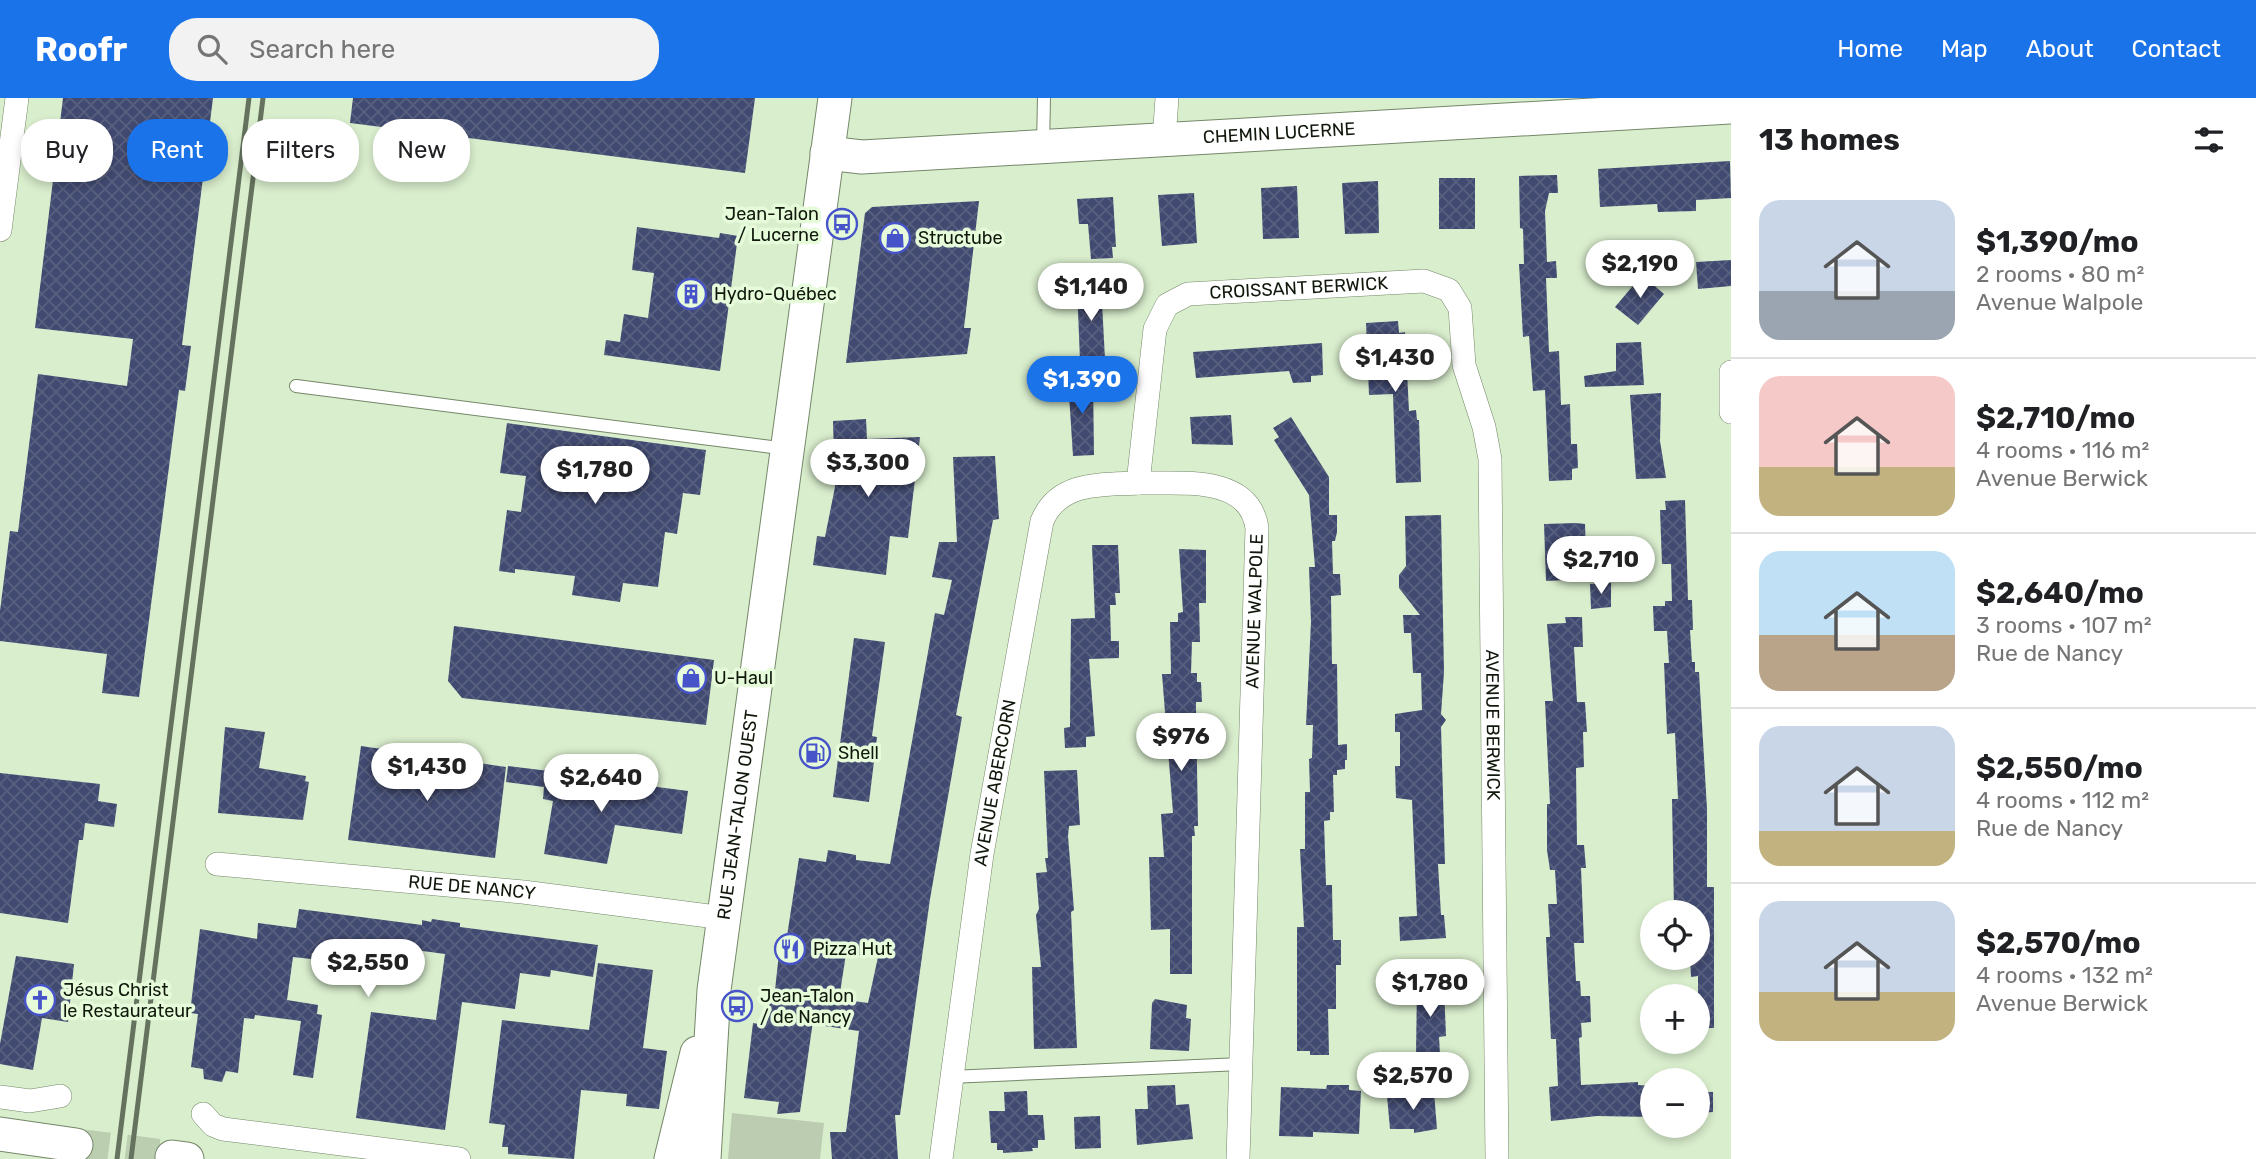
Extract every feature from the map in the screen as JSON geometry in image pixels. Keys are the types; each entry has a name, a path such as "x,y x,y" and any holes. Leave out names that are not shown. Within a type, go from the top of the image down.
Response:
{"main road":[{"name":"RUE JEAN-TALON OUEST","path":"704,1159 714,990 835,98"},
{"name":"CHEMIN LUCERNE","path":"827,153 862,157 1164,140 1575,107 1723,104"},
{"name":"RUE JEAN-TALON OUEST","path":"671,1159 714,990"},
{"path":"0,1134 76,1145"}],"street":[{"path":"0,230 3,186 17,98"},
{"path":"1164,140 1167,98"},
{"name":"CROISSANT BERWICK","path":"1138,483 1155,330 1159,316 1171,301 1204,293 1424,281 1442,285 1456,297"},
{"name":"AVENUE BERWICK","path":"1456,297 1462,319 1464,365 1484,427 1490,459 1497,1159"},
{"path":"1730,372 1731,412"},
{"name":"AVENUE WALPOLE","path":"1138,483 1223,489 1239,494 1249,503 1255,514 1257,528 1238,1159"},
{"name":"AVENUE ABERCORN","path":"941,1159 982,854 1042,521 1052,502 1060,495 1085,487 1138,483"},
{"name":"RUE DE NANCY","path":"217,864 523,892 724,918"},
{"path":"0,1097 30,1101 61,1096"},
{"path":"203,1114 213,1125 223,1129 459,1159"}],"lane":[{"path":"1043,147 1044,98"},
{"path":"296,386 787,449"},
{"path":"950,1077 1241,1064"}],"green space":[{"path":"732,1113 824,1123 820,1159 728,1159"}],"building":[{"path":"63,98 213,98 210,119 127,119 127,182 202,182 182,345 191,346 185,391 179,390 139,697 102,693 107,654 0,641 0,611 10,531 18,532 38,374 127,386 133,339 35,328 53,182 113,182 113,119 60,119"},
{"path":"353,98 755,98 745,173 470,138 470,119 373,119 373,126 359,124 359,119 350,119"},
{"path":"1730,161 1731,198 1696,200 1696,211 1658,212 1657,204 1600,207 1598,169"},
{"path":"1557,175 1558,193 1549,193 1545,211 1547,262 1556,261 1557,278 1546,278 1549,352 1559,351 1561,405 1570,404 1571,444 1577,444 1578,468 1572,469 1572,480 1549,481 1545,390 1533,391 1529,336 1523,337 1519,264 1524,264 1519,176"},
{"path":"1439,178 1475,178 1475,229 1439,229"},
{"path":"1378,181 1379,233 1345,234 1342,183"},
{"path":"1297,186 1299,238 1263,239 1261,188"},
{"path":"1194,193 1197,243 1162,246 1158,195"},
{"path":"1113,197 1116,247 1112,247 1113,258 1091,259 1088,224 1079,224 1077,199"},
{"path":"979,201 964,328 971,328 967,354 846,363 865,213 872,207"},
{"name":"Hydro-Québec","path":"637,227 719,238 720,233 738,236 720,371 604,355 606,340 620,342 624,314 648,318 654,273 632,270"},
{"path":"1731,260 1731,286 1698,289 1696,262"},
{"path":"1642,275 1664,294 1638,325 1615,307"},
{"path":"1101,284 1105,359 1080,361 1077,285"},
{"path":"1398,321 1399,333 1405,332 1409,411 1416,410 1419,420 1421,482 1396,483 1393,394 1369,395 1366,323"},
{"path":"1641,342 1644,385 1585,387 1584,376 1616,371 1616,343"},
{"path":"1322,343 1323,375 1311,376 1311,382 1293,383 1289,371 1196,378 1193,352"},
{"path":"1093,378 1094,455 1073,456 1068,379"},
{"path":"1661,393 1660,441 1666,478 1636,479 1630,395"},
{"path":"1231,415 1233,445 1192,444 1190,417"},
{"path":"1291,417 1329,477 1329,515 1337,515 1337,532 1335,541 1332,541 1333,574 1340,574 1341,595 1331,596 1332,664 1337,664 1338,745 1347,744 1347,760 1345,769 1337,770 1337,775 1333,775 1334,812 1330,812 1330,820 1324,821 1326,885 1332,885 1333,940 1341,940 1341,965 1336,965 1336,1009 1328,1009 1329,1055 1310,1055 1310,1051 1297,1051 1297,927 1304,927 1300,849 1305,849 1305,792 1310,792 1309,759 1312,758 1313,725 1306,725 1311,622 1309,567 1315,567 1309,495 1274,440 1279,437 1273,428"},
{"path":"866,419 867,439 920,437 908,538 890,536 886,575 813,565 817,536 825,537 835,487 833,421"},
{"path":"507,423 706,450 700,495 683,493 677,534 665,532 658,587 623,583 620,602 572,595 575,576 515,569 515,573 499,571 507,510 521,512 526,476 500,473"},
{"path":"995,456 999,519 993,520 956,715 962,717 930,899 900,1115 895,1115 898,1159 832,1159 830,1132 846,1132 859,1031 825,1026 824,1015 814,1014 800,1112 777,1114 779,1102 744,1098 753,1023 766,1025 771,989 775,990 781,935 787,936 799,858 826,862 828,850 856,855 856,860 890,864 935,613 944,615 952,580 932,577 939,542 957,542 953,457","holes":["846,954 878,957 868,1003 839,999"]},
{"path":"1685,500 1688,600 1692,600 1692,662 1695,662 1695,672 1699,672 1707,809 1707,887 1714,887 1714,1028 1710,1028 1710,984 1698,984 1698,976 1691,977 1691,970 1710,970 1710,900 1674,900 1672,799 1678,799 1675,733 1667,734 1664,663 1669,663 1667,631 1654,631 1653,606 1665,606 1665,601 1672,601 1671,564 1662,564 1660,510 1666,510 1665,501"},
{"path":"1441,515 1444,672 1441,714 1446,720 1441,727 1445,864 1438,864 1441,915 1444,915 1446,938 1400,941 1399,917 1417,916 1412,800 1396,798 1395,766 1400,766 1400,732 1395,732 1395,714 1422,710 1421,673 1413,673 1411,633 1404,633 1403,615 1420,615 1399,588 1399,575 1406,566 1405,516"},
{"path":"1544,524 1585,524 1587,579 1546,581"},
{"path":"1092,545 1118,545 1120,593 1115,593 1116,605 1110,605 1111,641 1119,641 1119,658 1089,659 1095,736 1086,737 1086,747 1065,748 1064,728 1070,727 1071,619 1095,618"},
{"path":"1179,549 1206,550 1206,603 1199,603 1200,642 1192,642 1191,673 1197,673 1197,682 1201,682 1202,702 1196,702 1198,826 1194,826 1195,836 1192,836 1192,974 1170,974 1170,929 1151,930 1149,857 1164,857 1161,814 1173,813 1162,674 1171,674 1170,622 1178,622 1178,613 1183,612"},
{"path":"1611,583 1611,607 1591,609 1590,584"},
{"path":"1565,617 1582,617 1583,647 1574,647 1577,702 1585,702 1587,732 1583,732 1584,767 1576,768 1577,845 1584,845 1586,868 1581,868 1584,943 1574,943 1576,981 1580,981 1581,996 1590,996 1591,1022 1581,1023 1581,1085 1638,1082 1640,1117 1597,1116 1551,1121 1549,1087 1558,1086 1556,1039 1551,1039 1546,937 1550,937 1548,904 1557,904 1555,870 1550,870 1547,850 1547,804 1550,804 1545,701 1553,701 1547,624 1566,623"},
{"path":"454,626 714,660 706,725 462,698 448,681"},
{"path":"854,638 885,642 872,736 877,737 869,802 833,797"},
{"path":"225,727 265,732 259,768 306,776 305,781 309,782 303,820 218,813"},
{"path":"361,746 506,767 495,858 348,840"},
{"path":"508,766 565,773 563,793 602,801 605,786 641,791 642,785 688,791 682,834 615,825 607,864 544,854 553,801 543,799 544,787 506,782"},
{"path":"1077,770 1080,825 1069,826 1068,836 1074,910 1071,912 1077,1048 1034,1049 1032,967 1041,967 1036,915 1039,909 1036,873 1047,872 1045,858 1048,858 1044,771"},
{"path":"0,773 100,784 98,801 117,804 114,827 85,823 83,840 79,840 68,923 0,913"},
{"path":"299,909 422,925 422,920 431,922 432,919 460,923 460,927 598,945 593,977 551,970 550,977 520,973 515,1009 462,1002 445,1130 356,1118 371,1012 436,1020 445,954 408,949 406,968 367,964 367,958 312,953 311,959 293,957 287,1000 318,1005 317,1014 322,1015 313,1078 293,1075 301,1021 255,1015 254,1019 244,1018 238,1073 226,1071 222,1082 204,1079 203,1069 191,1067 198,1014 190,1013 200,929 257,939 258,923 296,928"},
{"name":"Jésus Christ le Restaurateur","path":"16,956 74,964 68,1022 42,1018 33,1070 0,1064 0,1044"},
{"path":"598,963 653,970 643,1048 667,1051 659,1109 626,1106 627,1094 581,1090 574,1159 508,1154 508,1147 502,1147 505,1125 489,1123 502,1020 589,1030"},
{"path":"1436,983 1436,986 1444,987 1446,1036 1439,1037 1440,1054 1416,1055 1417,984"},
{"path":"1155,999 1187,1005 1186,1018 1191,1019 1189,1051 1150,1049 1152,1003"},
{"path":"1175,1085 1176,1105 1189,1104 1193,1139 1137,1145 1135,1109 1148,1109 1147,1086"},
{"path":"1327,1085 1349,1085 1349,1090 1361,1091 1359,1134 1313,1132 1313,1137 1279,1136 1281,1087 1326,1089"},
{"path":"1027,1091 1028,1115 1043,1115 1045,1140 1038,1140 1038,1148 1032,1148 1033,1151 1003,1153 1003,1150 997,1150 997,1143 991,1143 989,1111 1005,1111 1004,1092"},
{"path":"1434,1092 1437,1129 1414,1133 1414,1129 1390,1129 1387,1096"},
{"path":"1710,1092 1713,1092 1713,1112 1710,1112"},
{"path":"1100,1116 1101,1148 1075,1149 1074,1117"}],"tunnel":[{"path":"76,1145 172,1157"}],"railway":[{"path":"117,1159 249,98"},
{"path":"131,1159 263,98"}],"place":[{"name":"Jean-Talon / Lucerne","path":"842,224"},
{"name":"Structube","path":"895,238"},
{"name":"Hydro-Québec","path":"691,294"},
{"name":"U-Haul","path":"691,678"},
{"name":"Shell","path":"815,753"},
{"name":"Pizza Hut","path":"790,949"},
{"name":"Jésus Christ le Restaurateur","path":"40,1000"},
{"name":"Jean-Talon / de Nancy","path":"737,1006"}]}
